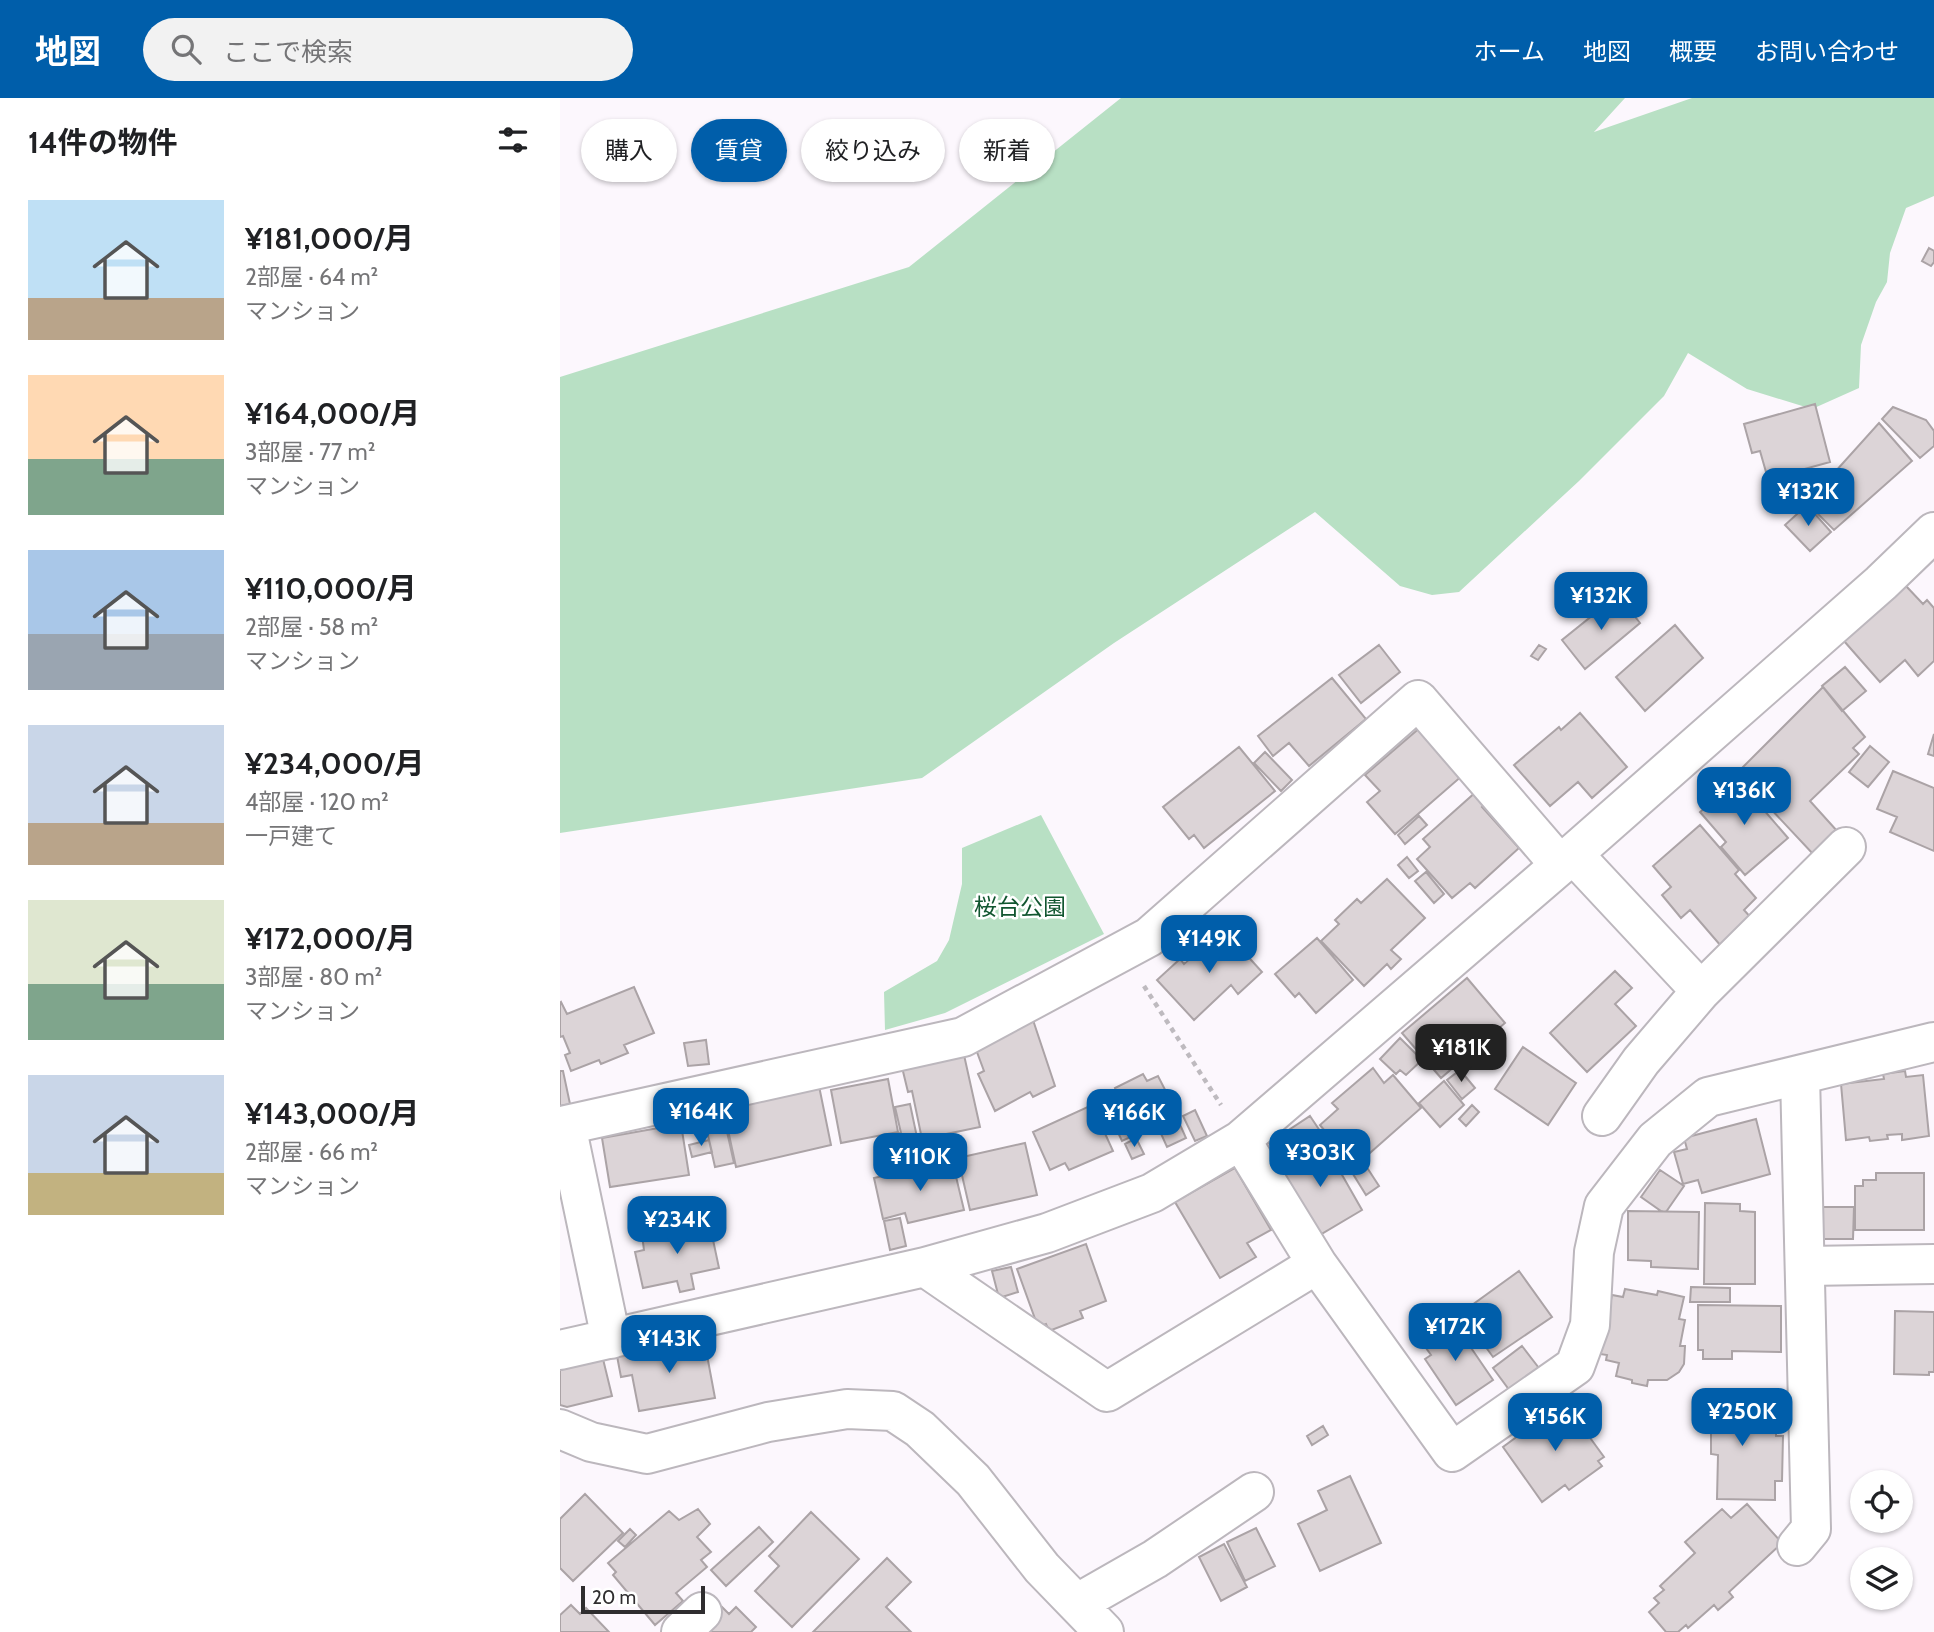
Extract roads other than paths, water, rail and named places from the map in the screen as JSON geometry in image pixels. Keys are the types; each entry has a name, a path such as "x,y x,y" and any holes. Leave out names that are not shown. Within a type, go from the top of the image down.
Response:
{"street":[{"path":"560,1350 925,1267 1047,1233 1152,1193 1242,1139 1567,859 1881,583 1934,532"},
{"path":"611,1339 566,1125 963,1037 1149,937 1418,699 1567,859 1701,991"},
{"path":"1602,1116 1641,1061 1701,991 1846,847"},
{"path":"1242,1139 1317,1264 1452,1452 1575,1366 1590,1325 1594,1252 1604,1206 1655,1140 1708,1097 1934,1042"},
{"path":"1797,1546 1811,1529 1800,1075"},
{"path":"925,1267 1107,1392 1317,1264"},
{"path":"1805,1266 1934,1264"},
{"path":"560,1429 591,1442 647,1454 768,1422 847,1409 893,1411 920,1429 973,1480 1042,1568 1104,1632"},
{"path":"1078,1603 1155,1559 1254,1492"}],"park label":[{"name":"桜台公園","path":"1020,907"}]}
